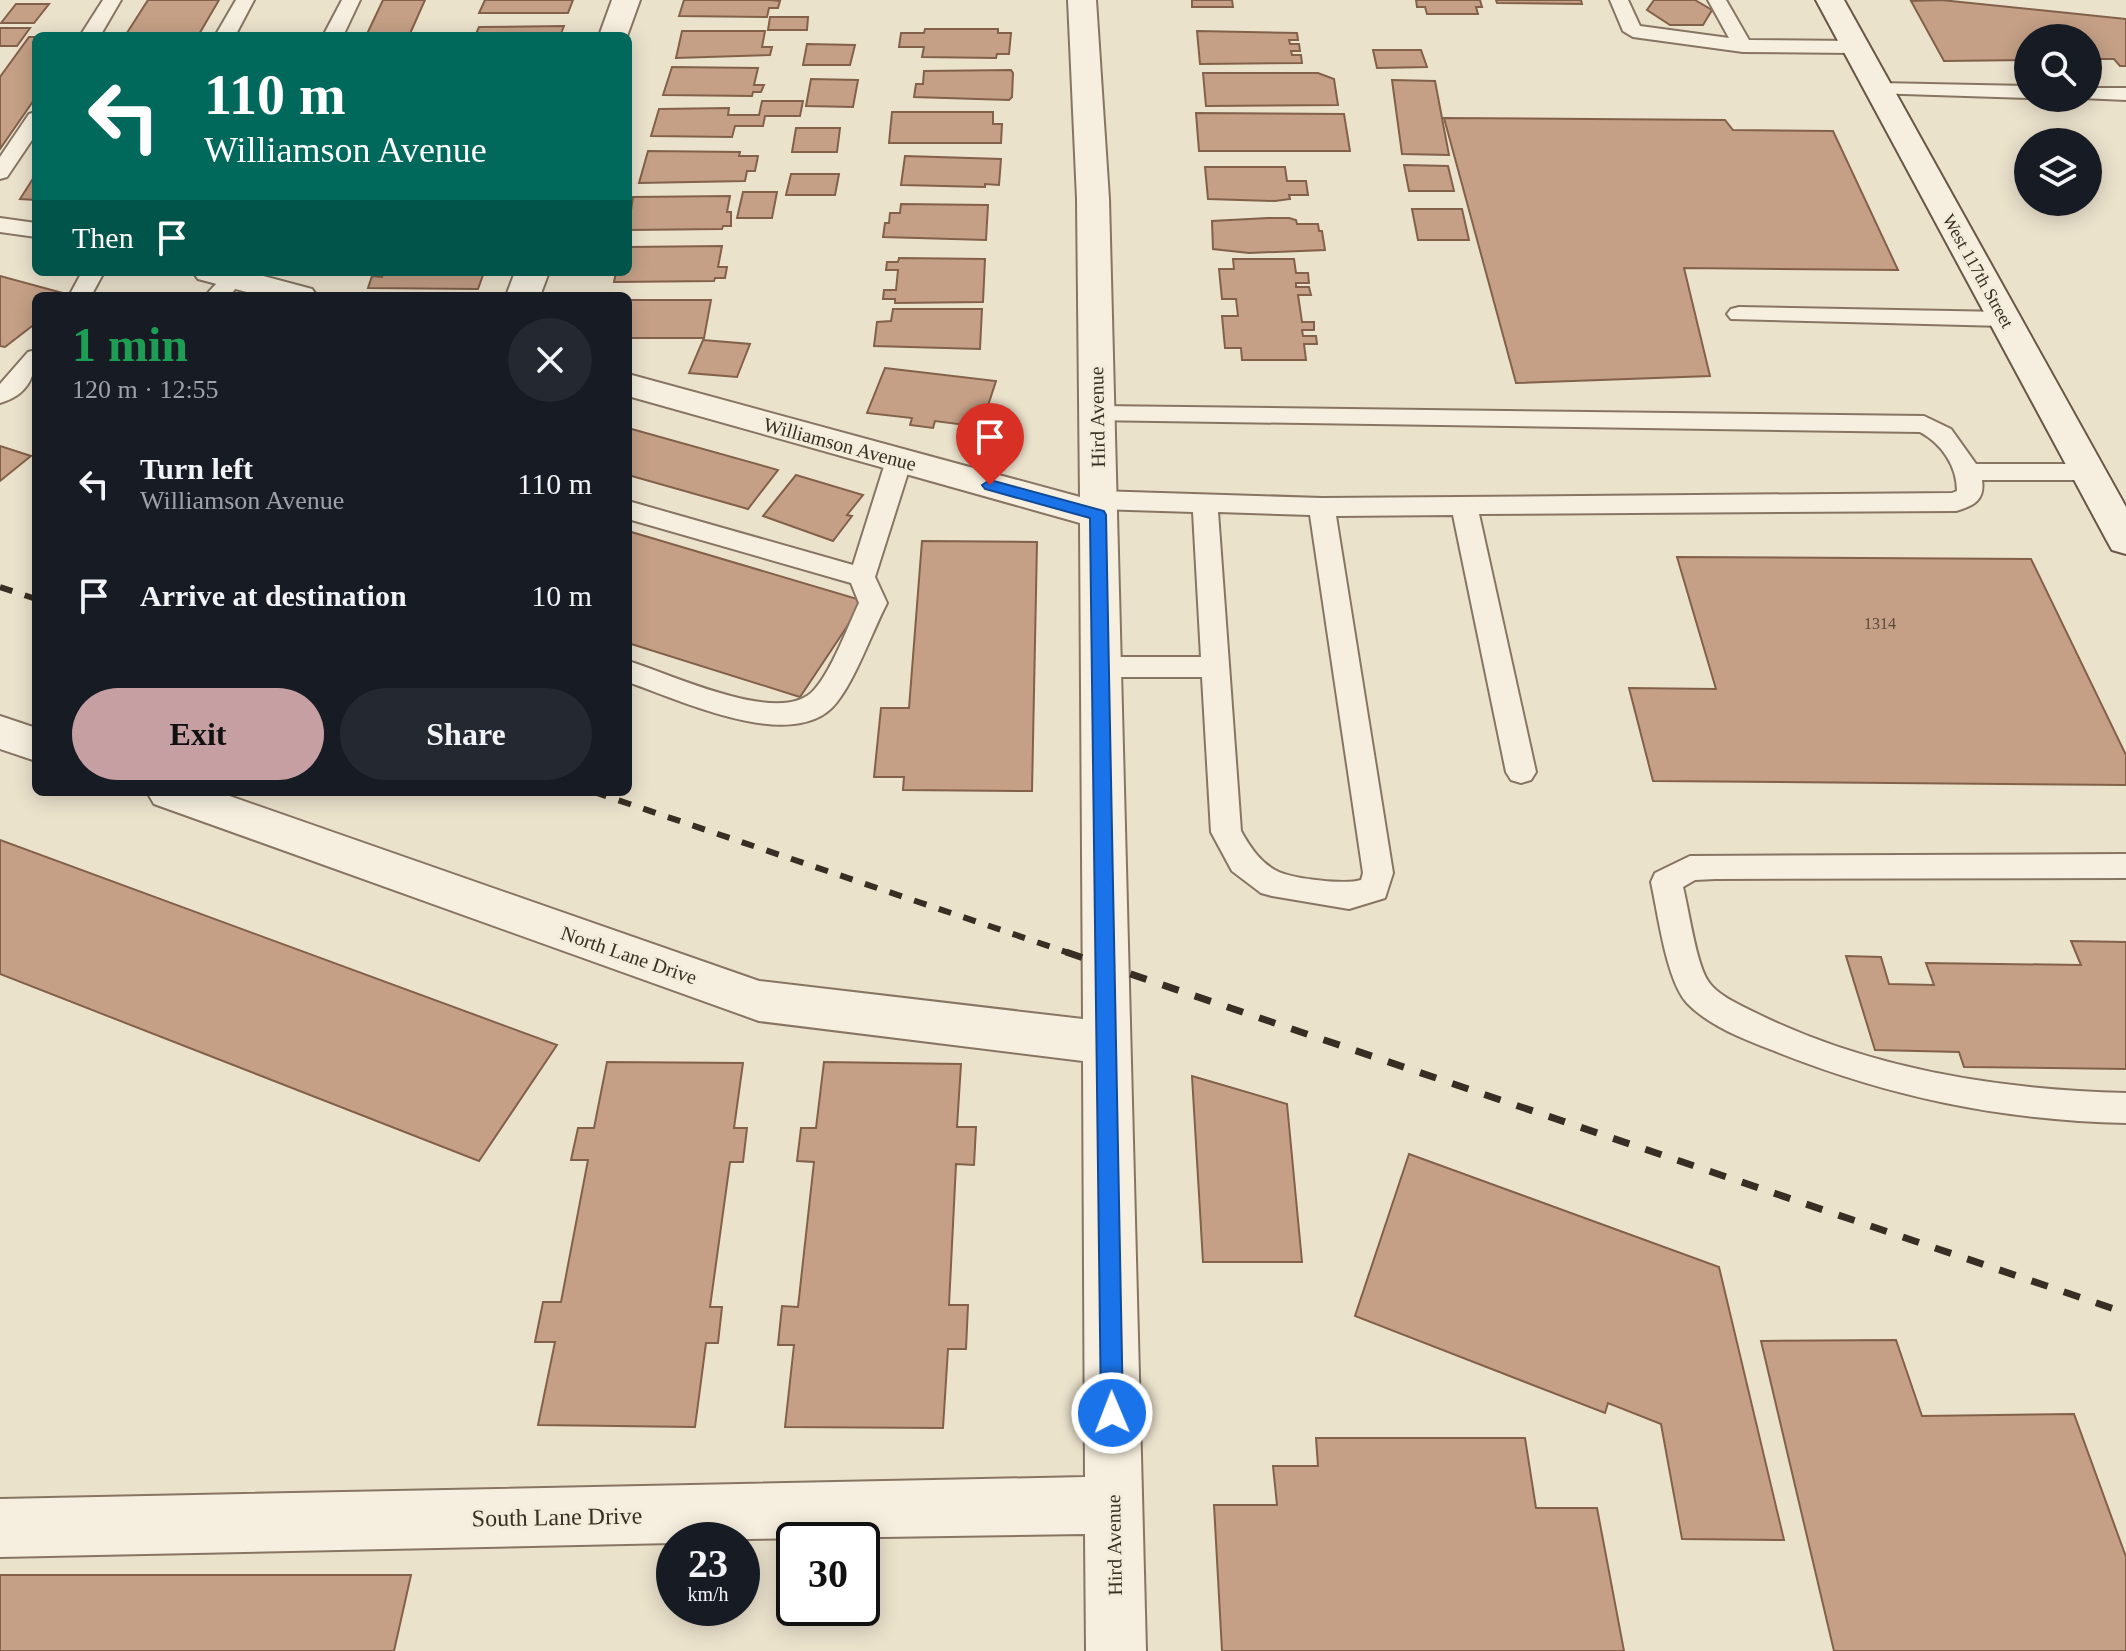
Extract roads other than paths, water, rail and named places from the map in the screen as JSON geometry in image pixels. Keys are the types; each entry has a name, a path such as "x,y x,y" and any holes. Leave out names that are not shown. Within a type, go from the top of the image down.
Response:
{"street":[{"path":"614,32 626,0"},
{"name":"Hird Avenue","path":"1082,0 1093,199 1098,414 1116,1651"},
{"name":"West 117th Street","path":"1830,0 2126,541"},
{"path":"220,282 277,292"},
{"name":"Williamson Avenue","path":"632,386 899,460 1098,507"},
{"path":"0,732 32,744"},
{"name":"North Lane Drive","path":"180,796 759,1001 1107,1043"},
{"name":"South Lane Drive","path":"0,1528 1113,1505"}],"lane":[{"path":"92,32 112,0"},
{"path":"227,32 245,0"},
{"path":"335,32 351,0"},
{"path":"1619,0 1633,31 1743,46 1855,47"},
{"path":"1717,0 1743,46"},
{"path":"1879,89 2014,92"},
{"path":"2102,94 2126,94"},
{"path":"0,173 32,124"},
{"path":"0,225 32,229"},
{"path":"1739,314 2004,319"},
{"path":"0,395 14,385 32,362"},
{"path":"1098,414 1924,424 1949,438 1971,484 1970,495 1956,502 1098,507"},
{"path":"632,672 756,713 780,715 803,712 818,704 828,694 873,603 862,577 899,460"},
{"path":"1966,472 2088,472"},
{"path":"1205,505 1226,832 1243,862 1272,884 1349,896 1374,889 1378,873 1322,507"},
{"path":"1464,506 1521,772"},
{"path":"632,511 862,577"},
{"path":"1100,667 1215,667"},
{"path":"2126,866 1690,868 1666,882 1696,991 1738,1021 1785,1042 1929,1085 2021,1103 2126,1108"}],"railway":[{"path":"0,587 32,598"},
{"path":"606,796 1072,954"},
{"path":"1066,952 2126,1313"}]}
